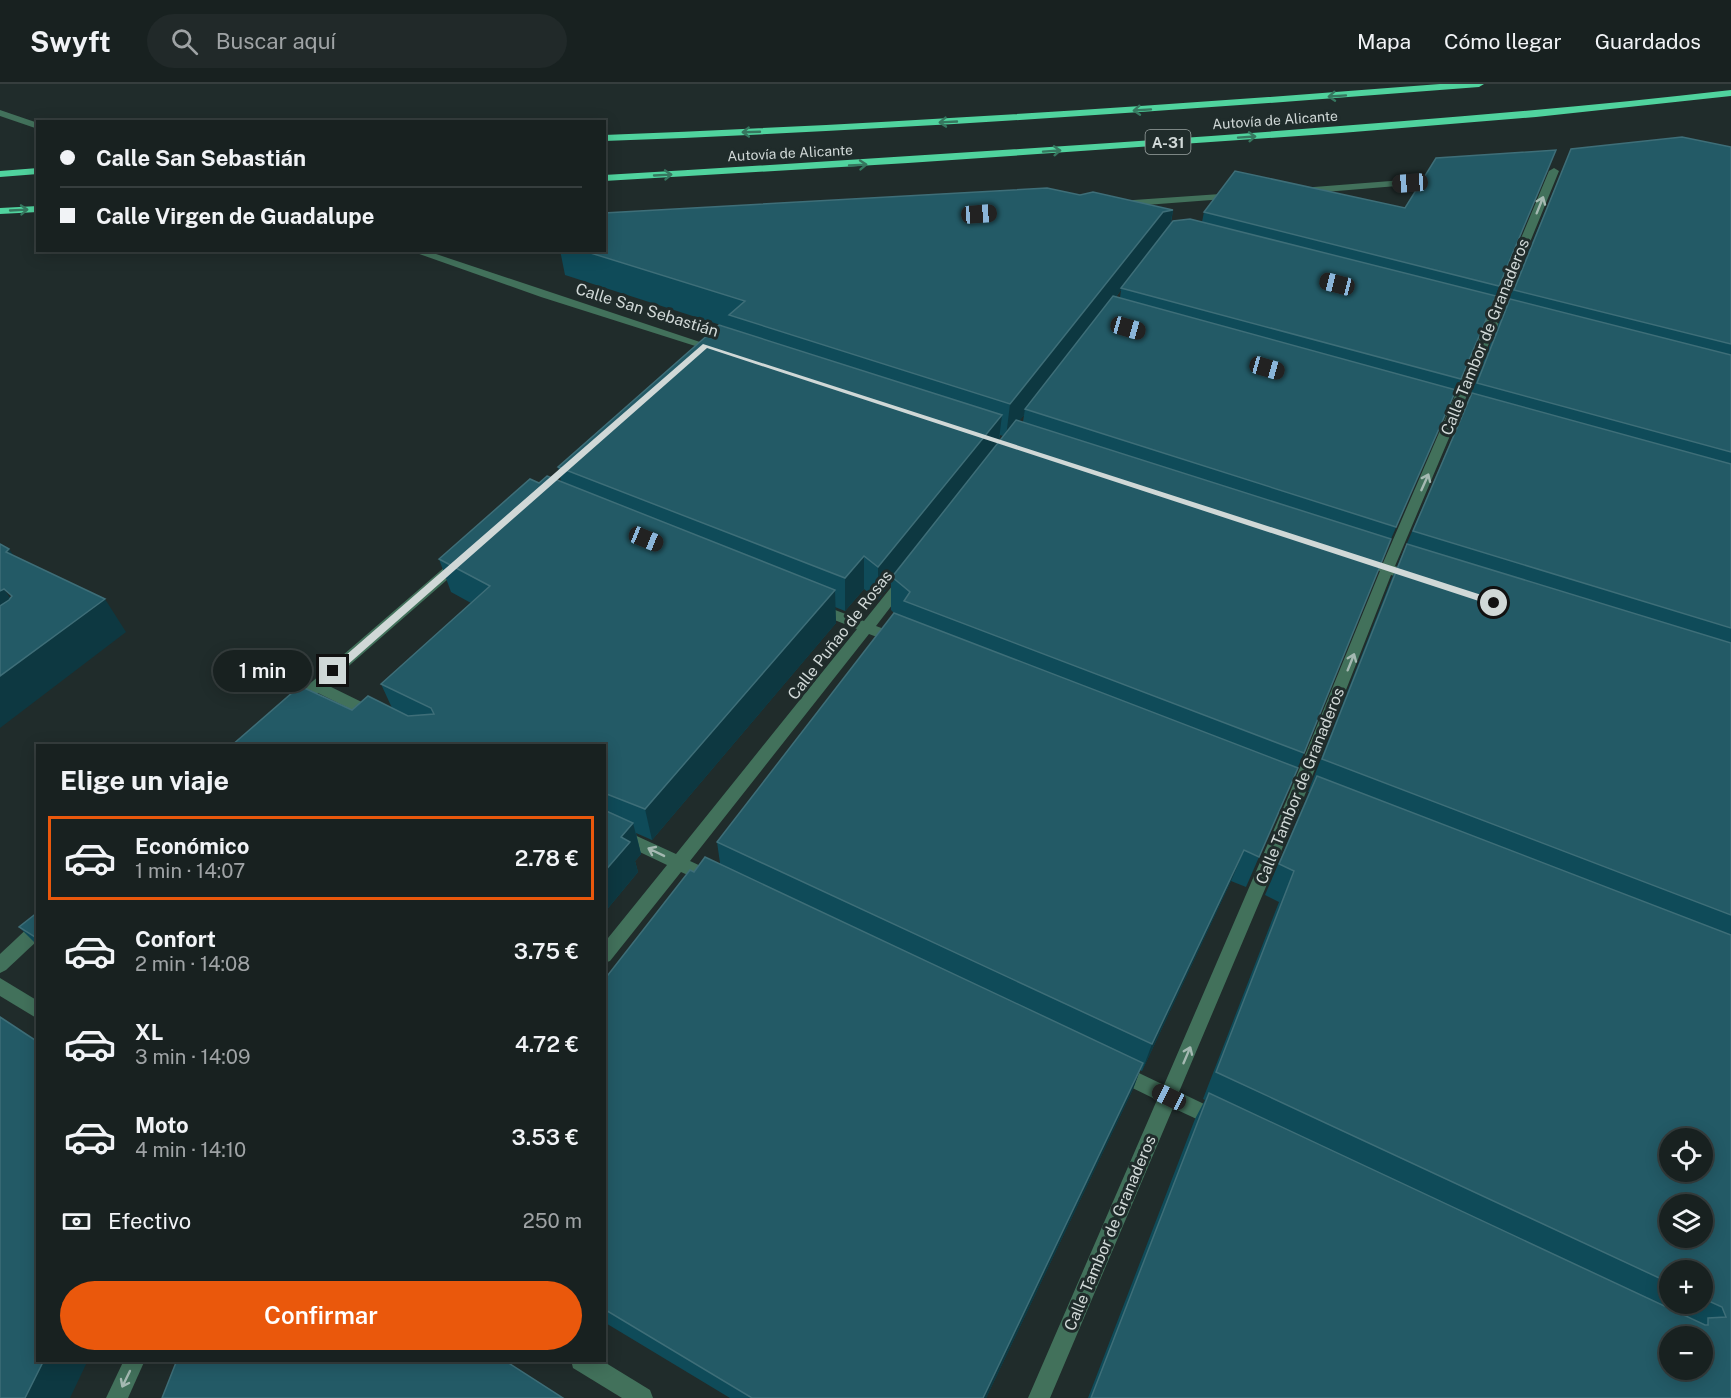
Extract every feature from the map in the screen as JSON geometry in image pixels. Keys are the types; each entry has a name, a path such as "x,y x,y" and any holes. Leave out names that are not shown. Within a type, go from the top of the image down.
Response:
{"highway":[{"name":"Autovía de Alicante","path":"606,138 809,130 1132,111 1479,84"},
{"name":"Autovía de Alicante","path":"606,178 873,164 1390,126 1602,108 1731,93"},
{"path":"0,163 36,161"},
{"path":"0,174 36,171"},
{"path":"0,211 36,209"}],"street":[{"path":"0,112 36,125"},
{"name":"Calle Tambor de Granaderos","path":"1039,1398 1296,797 1388,569 1554,171"},
{"path":"1294,191 1453,179"},
{"path":"1103,205 1246,195"},
{"name":"Calle San Sebastián","path":"419,252 728,353"},
{"path":"1457,315 1525,333"},
{"path":"693,357 706,345"},
{"path":"282,716 466,556"},
{"path":"1354,558 1430,582"},
{"name":"Calle Puñao de Rosas","path":"606,954 909,573"},
{"path":"801,602 912,646"},
{"path":"316,686 387,721"},
{"path":"606,828 733,889"},
{"path":"0,965 36,931"},
{"path":"0,986 36,1010"},
{"path":"1105,1066 1234,1127"},
{"path":"117,1398 134,1362"},
{"path":"584,1362 642,1398"}],"building":[{"path":"1682,137 1731,147 1731,344 1514,290 1571,149"},
{"path":"1556,150 1499,286 1204,212 1235,171 1405,208 1436,158"},
{"path":"1047,188 1080,195 1093,192 1173,210 1163,212 1010,404 729,315 745,301 587,252 606,252 606,213"},
{"path":"1190,219 1496,296 1461,379 1121,288 1173,221"},
{"path":"1113,296 1456,390 1396,527 1025,409"},
{"path":"1510,299 1731,355 1731,452 1477,383"},
{"path":"719,325 1002,415 878,567 864,556 845,578 558,467"},
{"path":"1472,393 1731,464 1731,628 1413,531"},
{"path":"1016,420 1391,539 1304,753 904,601 910,592 892,577"},
{"path":"547,476 835,590 645,809 606,794 606,744 233,744 300,686 352,710 368,696 408,716 434,714 431,708 381,684 490,586 439,559 530,479 539,483"},
{"path":"0,544 9,549 6,552 105,599 0,676 0,606 12,596 4,589 0,591"},
{"path":"1407,544 1731,643 1731,915 1322,759"},
{"path":"894,613 1298,768 1259,857 1244,850 1152,1044 717,842"},
{"path":"1317,776 1731,935 1731,1398 1091,1398 1209,1093 1659,1303 1659,1314 1681,1314 1705,1325 1708,1325 1708,1318 1726,1317 1722,1307 1713,1303 1713,1260 1659,1260 1659,1278 1216,1072 1294,871 1279,864"},
{"path":"606,811 633,823 621,837 630,842 606,870"},
{"path":"705,857 1143,1063 983,1398 752,1398 606,1310 606,977 690,870 694,872"},
{"path":"36,914 36,938 19,927"},
{"path":"0,1017 36,1041 36,1362 43,1362 25,1398 0,1398"},
{"path":"176,1362 507,1362 563,1398 162,1398"}],"route":[{"path":"333,671 706,345 1494,603"}]}
